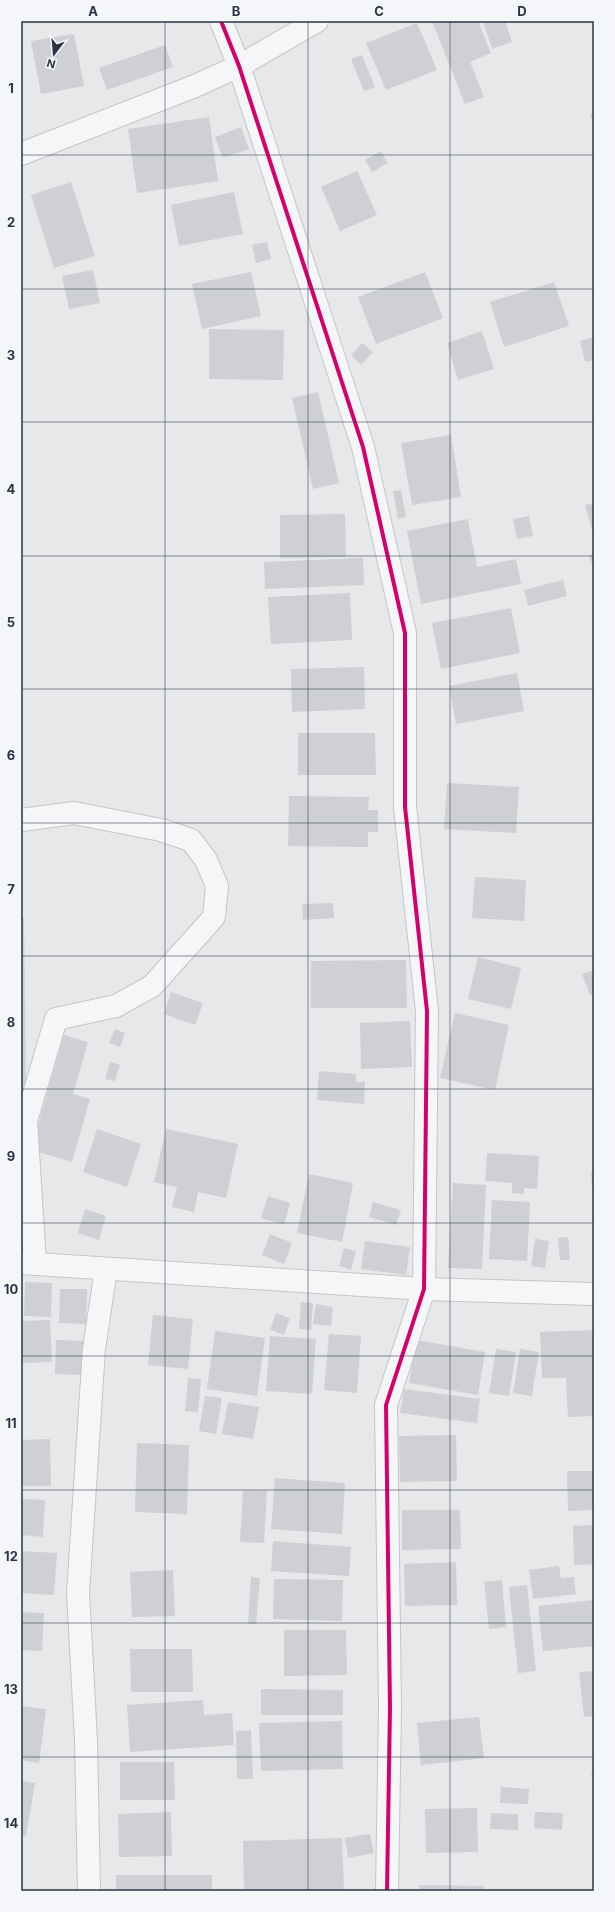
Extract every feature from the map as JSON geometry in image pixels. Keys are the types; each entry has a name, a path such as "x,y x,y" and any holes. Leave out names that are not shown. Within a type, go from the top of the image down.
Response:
{"street":[{"path":"221,21 239,66 363,447 405,633 405,807 428,1011 424,1289 386,1405 390,1708 387,1891"},
{"path":"21,154 195,86 239,66 317,21"},
{"path":"21,820 74,812 162,830 191,840 206,860 217,886 214,917 152,986 116,1006 56,1019 26,1121 28,1264 424,1289 594,1294"},
{"path":"89,1891 86,1740 78,1593 94,1348 106,1269"}],"building":[{"path":"432,21 478,21 491,53 470,62 484,97 465,104"},
{"path":"483,21 505,21 512,42 492,49"},
{"path":"417,23 437,70 386,90 366,43"},
{"path":"74,34 84,86 41,94 31,41"},
{"path":"165,45 173,67 107,90 99,68"},
{"path":"362,55 375,87 364,91 351,59"},
{"path":"594,113 594,124 590,115"},
{"path":"209,117 218,181 137,193 128,129"},
{"path":"241,127 249,149 223,158 215,137"},
{"path":"381,151 388,163 372,172 365,160"},
{"path":"357,171 377,215 340,231 321,187"},
{"path":"71,182 95,256 54,268 31,195"},
{"path":"234,192 243,234 179,246 171,205"},
{"path":"267,242 271,259 256,263 252,245"},
{"path":"93,270 100,303 69,309 62,276"},
{"path":"251,272 261,316 202,329 192,284"},
{"path":"425,272 443,318 376,344 358,297"},
{"path":"554,282 569,326 504,347 490,302"},
{"path":"209,329 284,330 283,380 209,379"},
{"path":"482,331 494,369 458,380 447,343"},
{"path":"594,337 594,360 585,362 580,341"},
{"path":"362,343 373,352 361,365 351,355"},
{"path":"318,392 339,483 313,489 292,398"},
{"path":"451,435 461,497 412,505 401,443"},
{"path":"401,490 406,517 398,519 393,491"},
{"path":"594,503 594,537 585,505"},
{"path":"345,514 346,557 280,558 280,515"},
{"path":"529,516 533,536 517,539 513,519"},
{"path":"468,519 477,567 516,559 521,584 421,604 407,531"},
{"path":"594,554 594,569 589,556"},
{"path":"363,558 364,585 265,589 264,562"},
{"path":"563,580 567,596 528,606 524,590"},
{"path":"350,593 352,640 271,644 268,597"},
{"path":"511,608 520,653 441,669 432,623"},
{"path":"364,667 365,709 292,712 291,669"},
{"path":"517,673 524,711 456,724 449,686"},
{"path":"298,733 375,733 376,775 298,775"},
{"path":"447,783 519,787 516,833 444,829"},
{"path":"289,796 369,797 368,810 378,810 378,832 368,832 368,847 288,846"},
{"path":"475,877 526,880 524,921 472,918"},
{"path":"333,903 334,918 303,920 302,904"},
{"path":"21,918 24,918 26,1092 21,1092"},
{"path":"478,957 521,968 511,1009 468,999"},
{"path":"406,960 407,1008 311,1008 311,961"},
{"path":"594,970 594,994 590,995 582,974"},
{"path":"171,992 203,1003 195,1025 164,1014"},
{"path":"455,1013 509,1025 495,1090 440,1078"},
{"path":"410,1021 412,1067 361,1069 360,1023"},
{"path":"115,1029 125,1033 120,1047 109,1043"},
{"path":"64,1035 88,1042 73,1094 90,1099 72,1162 31,1150"},
{"path":"110,1062 120,1065 115,1081 105,1079"},
{"path":"319,1071 356,1074 356,1082 365,1082 364,1104 317,1100"},
{"path":"97,1129 141,1144 127,1187 83,1172"},
{"path":"166,1129 238,1144 226,1198 198,1192 194,1212 172,1207 177,1187 154,1182"},
{"path":"487,1153 539,1156 537,1189 524,1188 524,1194 512,1193 512,1183 485,1181"},
{"path":"594,1171 594,1200 593,1200 591,1172"},
{"path":"309,1174 353,1183 342,1242 297,1233"},
{"path":"453,1183 486,1185 482,1269 448,1268"},
{"path":"268,1196 290,1203 284,1225 261,1218"},
{"path":"492,1200 530,1202 527,1261 489,1259"},
{"path":"373,1202 401,1210 396,1225 369,1217"},
{"path":"85,1209 106,1216 99,1240 78,1233"},
{"path":"270,1234 292,1243 284,1264 262,1255"},
{"path":"568,1237 570,1260 560,1260 558,1238"},
{"path":"535,1239 549,1241 545,1268 531,1266"},
{"path":"365,1241 410,1247 406,1275 361,1269"},
{"path":"344,1248 356,1251 351,1270 339,1266"},
{"path":"25,1282 52,1283 51,1317 24,1316"},
{"path":"60,1289 87,1289 86,1324 59,1323"},
{"path":"301,1302 313,1303 311,1330 299,1329"},
{"path":"316,1304 333,1307 331,1326 313,1324"},
{"path":"276,1313 290,1318 284,1335 270,1330"},
{"path":"153,1315 193,1319 188,1369 148,1365"},
{"path":"50,1320 52,1362 21,1363 21,1321"},
{"path":"594,1330 594,1416 568,1417 566,1378 542,1378 540,1332"},
{"path":"215,1331 265,1338 257,1396 207,1389"},
{"path":"329,1334 361,1336 357,1393 324,1390"},
{"path":"270,1336 316,1339 312,1394 266,1391"},
{"path":"56,1340 83,1341 83,1375 55,1374"},
{"path":"416,1340 485,1352 478,1395 409,1383"},
{"path":"496,1349 516,1352 509,1396 489,1393"},
{"path":"520,1349 539,1352 532,1396 513,1393"},
{"path":"188,1378 201,1379 198,1412 185,1411"},
{"path":"404,1389 480,1399 477,1423 400,1413"},
{"path":"205,1396 222,1398 216,1434 199,1431"},
{"path":"228,1402 259,1407 253,1439 222,1434"},
{"path":"456,1435 457,1481 400,1482 399,1436"},
{"path":"50,1439 51,1486 21,1486 21,1440"},
{"path":"137,1443 189,1445 187,1514 135,1512"},
{"path":"567,1471 594,1471 594,1510 568,1511"},
{"path":"275,1478 345,1483 342,1534 271,1529"},
{"path":"243,1490 267,1491 264,1543 240,1542"},
{"path":"21,1499 45,1500 43,1537 21,1535"},
{"path":"402,1510 460,1510 461,1549 402,1550"},
{"path":"594,1525 594,1564 574,1565 573,1526"},
{"path":"273,1541 351,1547 349,1576 271,1571"},
{"path":"21,1551 57,1553 54,1595 21,1593"},
{"path":"456,1562 457,1605 405,1606 404,1564"},
{"path":"559,1566 561,1578 574,1577 576,1594 533,1599 529,1570"},
{"path":"173,1570 175,1616 132,1617 130,1572"},
{"path":"251,1577 260,1578 256,1624 248,1624"},
{"path":"274,1579 343,1580 342,1621 273,1619"},
{"path":"502,1580 506,1627 489,1629 484,1582"},
{"path":"527,1585 536,1671 518,1673 509,1587"},
{"path":"594,1600 594,1646 543,1651 538,1606"},
{"path":"21,1612 44,1613 42,1651 21,1650"},
{"path":"284,1630 346,1630 347,1675 284,1676"},
{"path":"130,1649 192,1649 193,1692 131,1692"},
{"path":"594,1671 594,1716 584,1717 579,1672"},
{"path":"261,1689 343,1690 343,1715 261,1715"},
{"path":"203,1700 204,1715 232,1713 234,1745 130,1752 127,1705"},
{"path":"21,1706 46,1709 39,1763 21,1760"},
{"path":"479,1717 484,1758 421,1765 417,1723"},
{"path":"342,1721 343,1769 261,1771 259,1723"},
{"path":"251,1730 253,1779 237,1779 236,1731"},
{"path":"120,1762 174,1762 175,1800 120,1800"},
{"path":"591,1772 594,1772 594,1782 593,1782"},
{"path":"21,1781 35,1783 26,1836 21,1835"},
{"path":"501,1787 529,1789 528,1804 500,1803"},
{"path":"477,1808 478,1852 426,1853 425,1809"},
{"path":"171,1812 172,1856 119,1857 118,1814"},
{"path":"535,1812 563,1813 562,1830 534,1828"},
{"path":"491,1813 518,1814 518,1830 490,1829"},
{"path":"370,1834 374,1853 348,1858 345,1838"},
{"path":"342,1838 344,1891 244,1891 243,1841"},
{"path":"116,1875 212,1875 212,1891 116,1891"},
{"path":"419,1885 484,1886 483,1891 419,1891"}],"cycle path":[{"path":"221,21 239,66 363,447 405,633 405,807 427,1011 424,1289 386,1405 390,1708 387,1891"}]}
